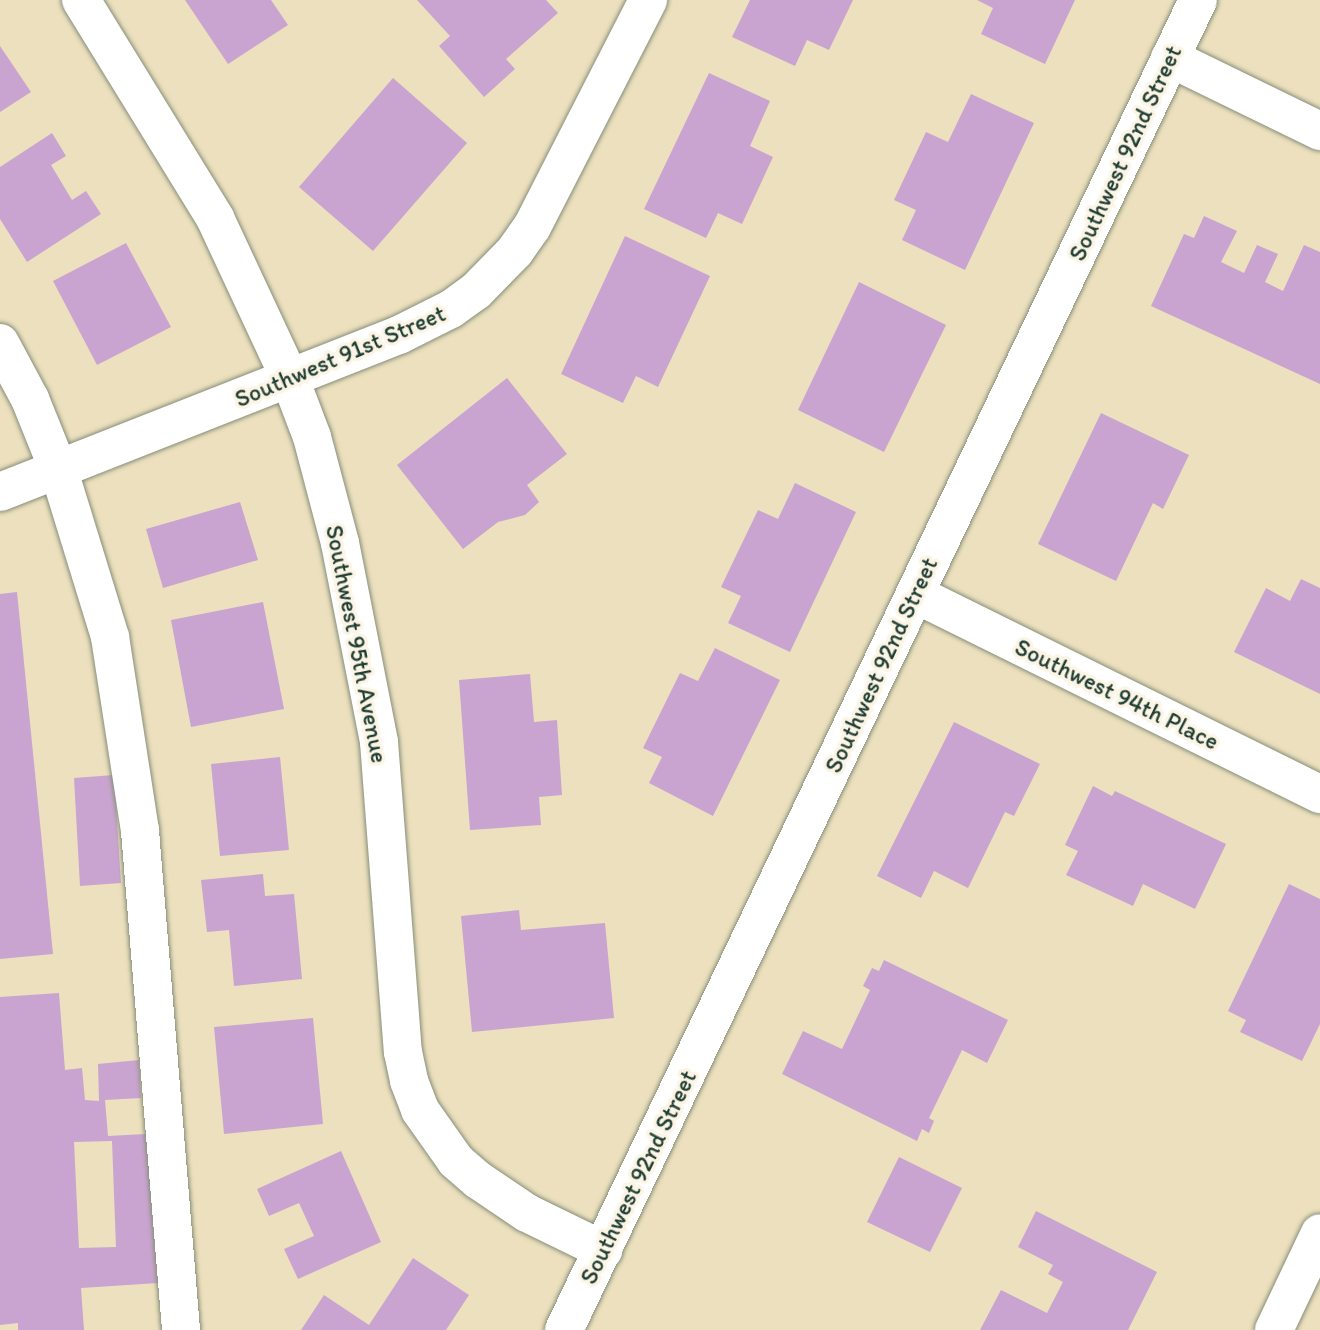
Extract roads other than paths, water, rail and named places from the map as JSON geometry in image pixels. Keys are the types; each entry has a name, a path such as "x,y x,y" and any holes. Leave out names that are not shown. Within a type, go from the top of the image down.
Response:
{"street":[{"name":"Southwest 95th Avenue","path":"81,0 215,218 290,379 312,437 340,543 379,742 400,1024 409,1081 435,1134 456,1161 478,1181 518,1208 603,1250"},
{"name":"Southwest 91st Street","path":"0,492 399,335 451,309 497,271 532,227 648,0"},
{"name":"Southwest 92nd Street","path":"564,1330 1198,0"},
{"path":"1170,58 1320,131"},
{"path":"0,342 30,399 59,471 110,637 140,831 181,1330"},
{"name":"Southwest 94th Place","path":"915,593 1320,794"},
{"path":"1274,1330 1320,1233"}]}
